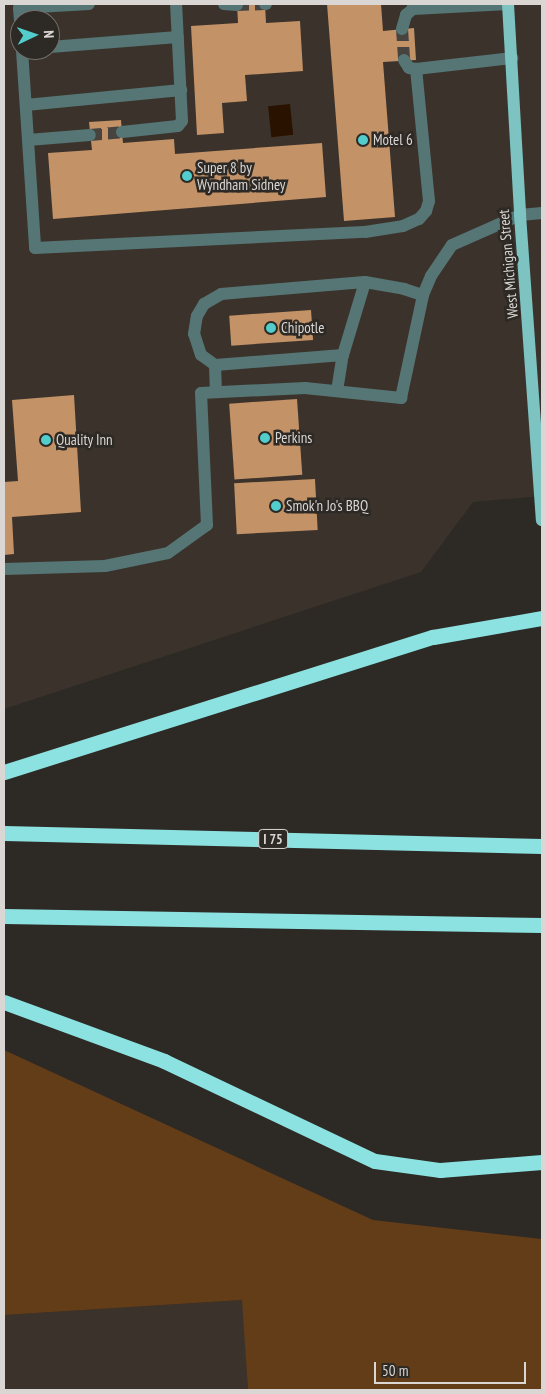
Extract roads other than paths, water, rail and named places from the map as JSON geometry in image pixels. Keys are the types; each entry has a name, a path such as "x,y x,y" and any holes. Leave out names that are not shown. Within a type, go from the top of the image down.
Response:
{"highway":[{"path":"4,772 433,636 542,618"},
{"name":"I 75","path":"4,833 542,846"},
{"path":"4,916 542,925"},
{"path":"4,1002 164,1061 375,1162 440,1170 542,1162"}],"main road":[{"name":"West Michigan Street","path":"508,4 520,215 542,520"}],"street":[{"path":"19,10 19,8 89,4"},
{"path":"122,132 178,126 182,121 176,4"},
{"path":"224,4 237,5"},
{"path":"402,29 406,15 413,6 508,4"},
{"path":"60,46 178,38"},
{"path":"404,60 409,68 416,70 512,58"},
{"path":"23,60 35,248 365,232 404,226 419,219 426,211 429,201 416,70"},
{"path":"26,105 181,90"},
{"path":"28,140 90,135"},
{"path":"4,569 105,566 168,553 207,525 200,393 305,388 401,398 423,295 430,276 452,245 520,215 542,213"},
{"path":"342,354 215,365 201,355 194,334 196,316 204,304 221,294 365,282 404,289 423,295"},
{"path":"337,391 342,354 365,282"},
{"path":"215,365 216,392"}],"tunnel":[{"path":"237,5 265,4"},
{"path":"402,29 404,60"},
{"path":"90,135 122,132"}],"place":[{"name":"Motel 6","path":"363,140"},
{"name":"Super 8 by Wyndham Sidney","path":"187,176"},
{"name":"Chipotle","path":"271,328"},
{"name":"Perkins","path":"265,438"},
{"name":"Quality Inn","path":"46,440"},
{"name":"Smok'n Jo's BBQ","path":"276,506"}]}
